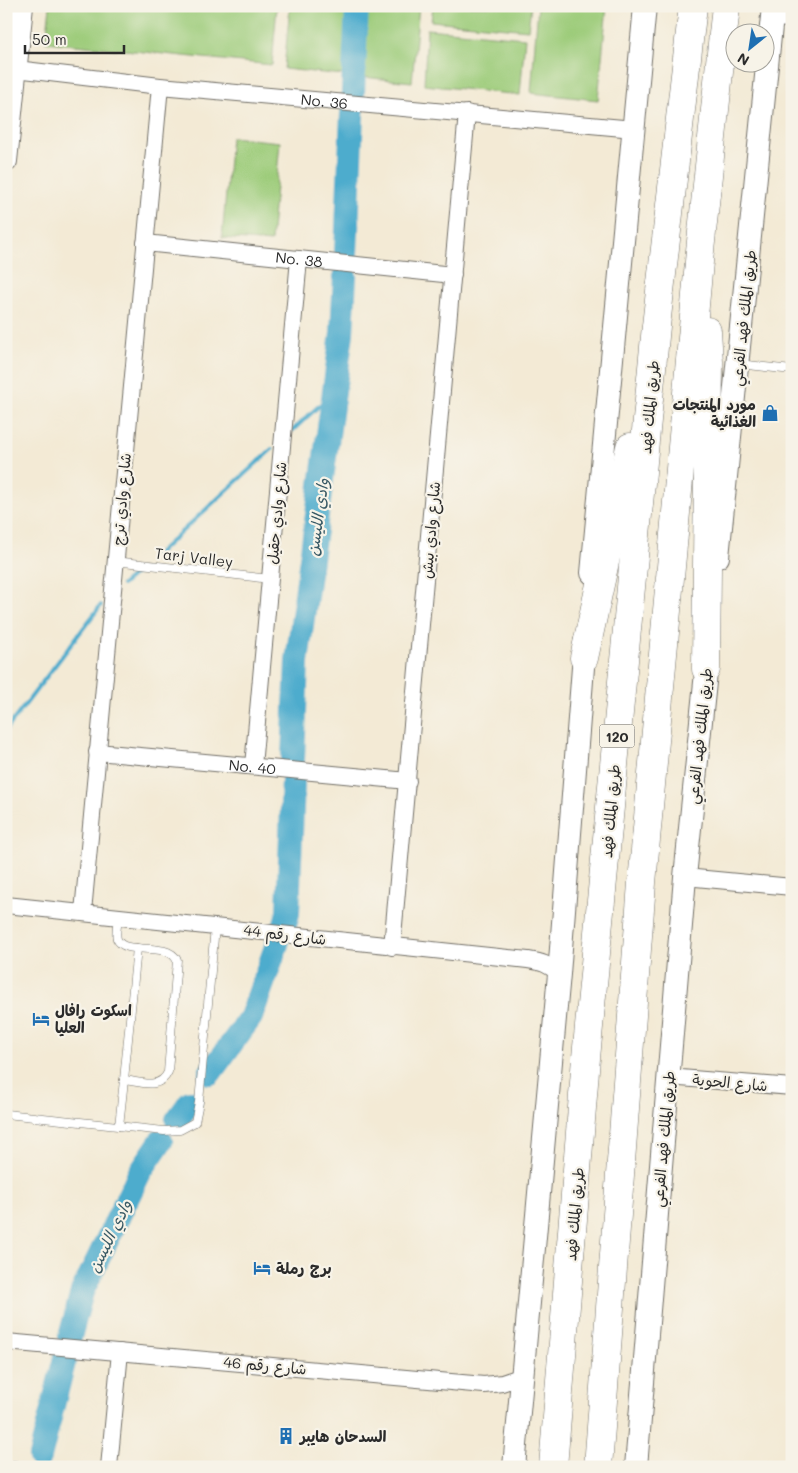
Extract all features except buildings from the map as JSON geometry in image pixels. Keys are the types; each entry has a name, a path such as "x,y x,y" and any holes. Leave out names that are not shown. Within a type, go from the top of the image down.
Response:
{"highway":[{"path":"686,6 687,60"},
{"name":"طريق الملك فهد","path":"553,1467 586,1058 656,326 693,6"},
{"name":"120","path":"598,1467 642,883 700,251 721,68 726,6"},
{"path":"721,68 734,6"},
{"path":"700,251 709,362 706,669"},
{"path":"584,658 656,326"}],"main road":[{"path":"6,161 22,6"},
{"path":"514,1467 584,658 645,6"},
{"name":"طريق الملك فهد الفرعي","path":"636,1467 685,877 738,364 779,14"}],"street":[{"name":"No. 36","path":"16,69 160,86 634,129"},
{"name":"شارع وادي ترج","path":"83,912 160,86"},
{"name":"شارع وادي بيش","path":"392,947 467,113"},
{"name":"No. 38","path":"145,243 453,275"},
{"name":"شارع وادي حقيل","path":"254,766 299,259"},
{"name":"No. 40","path":"97,752 408,781"},
{"path":"685,877 792,887"},
{"name":"شارع رقم 44","path":"6,905 542,962 551,966 558,974"},
{"name":"شارع الحوية","path":"668,1077 792,1087"},
{"name":"شارع رقم 46","path":"6,1342 484,1385 502,1383 523,1376"},
{"path":"109,1467 120,1352"}],"lane":[{"path":"738,364 792,370"},
{"name":"Tarj Valley","path":"115,561 270,579"},
{"path":"118,916 117,938 120,943 137,948 168,951 174,954 177,960 168,1072 165,1079 157,1084 124,1080"},
{"path":"6,1114 164,1131 180,1130 195,1122 199,1102 215,926"},
{"path":"119,1126 137,948"},
{"path":"6,1464 31,1467"}],"green space":[{"path":"50,6 277,6 272,65 46,42"},
{"path":"290,6 419,6 412,82 284,69"},
{"path":"433,6 531,6 528,30 431,21"},
{"path":"538,6 607,6 598,100 531,93"},
{"path":"427,29 525,38 520,95 424,85"},
{"path":"231,137 280,142 271,242 222,238"}],"waterway":[{"name":"وادي الليسن","path":"353,92 357,6"},
{"name":"وادي الليسن","path":"346,252 352,114"},
{"name":"وادي الليسن","path":"293,759 297,661 342,333 345,276"},
{"path":"293,430 334,392"},
{"path":"155,556 272,449"},
{"path":"122,585 135,574"},
{"path":"6,730 101,605"},
{"name":"وادي الليسن","path":"285,924 288,913 293,781"},
{"name":"وادي الليسن","path":"210,1073 251,1017 277,944"},
{"name":"وادي الليسن","path":"177,1120 190,1102"},
{"name":"وادي الليسن","path":"70,1337 82,1292 140,1172 161,1141"},
{"name":"وادي الليسن","path":"40,1457 65,1358"}],"place":[{"name":"مورد المنتجات الغذائية","path":"770,413"},
{"name":"اسكوت رافال العليا","path":"41,1019"},
{"name":"برج رملة","path":"262,1268"},
{"name":"السدحان هايبر","path":"286,1436"}]}
